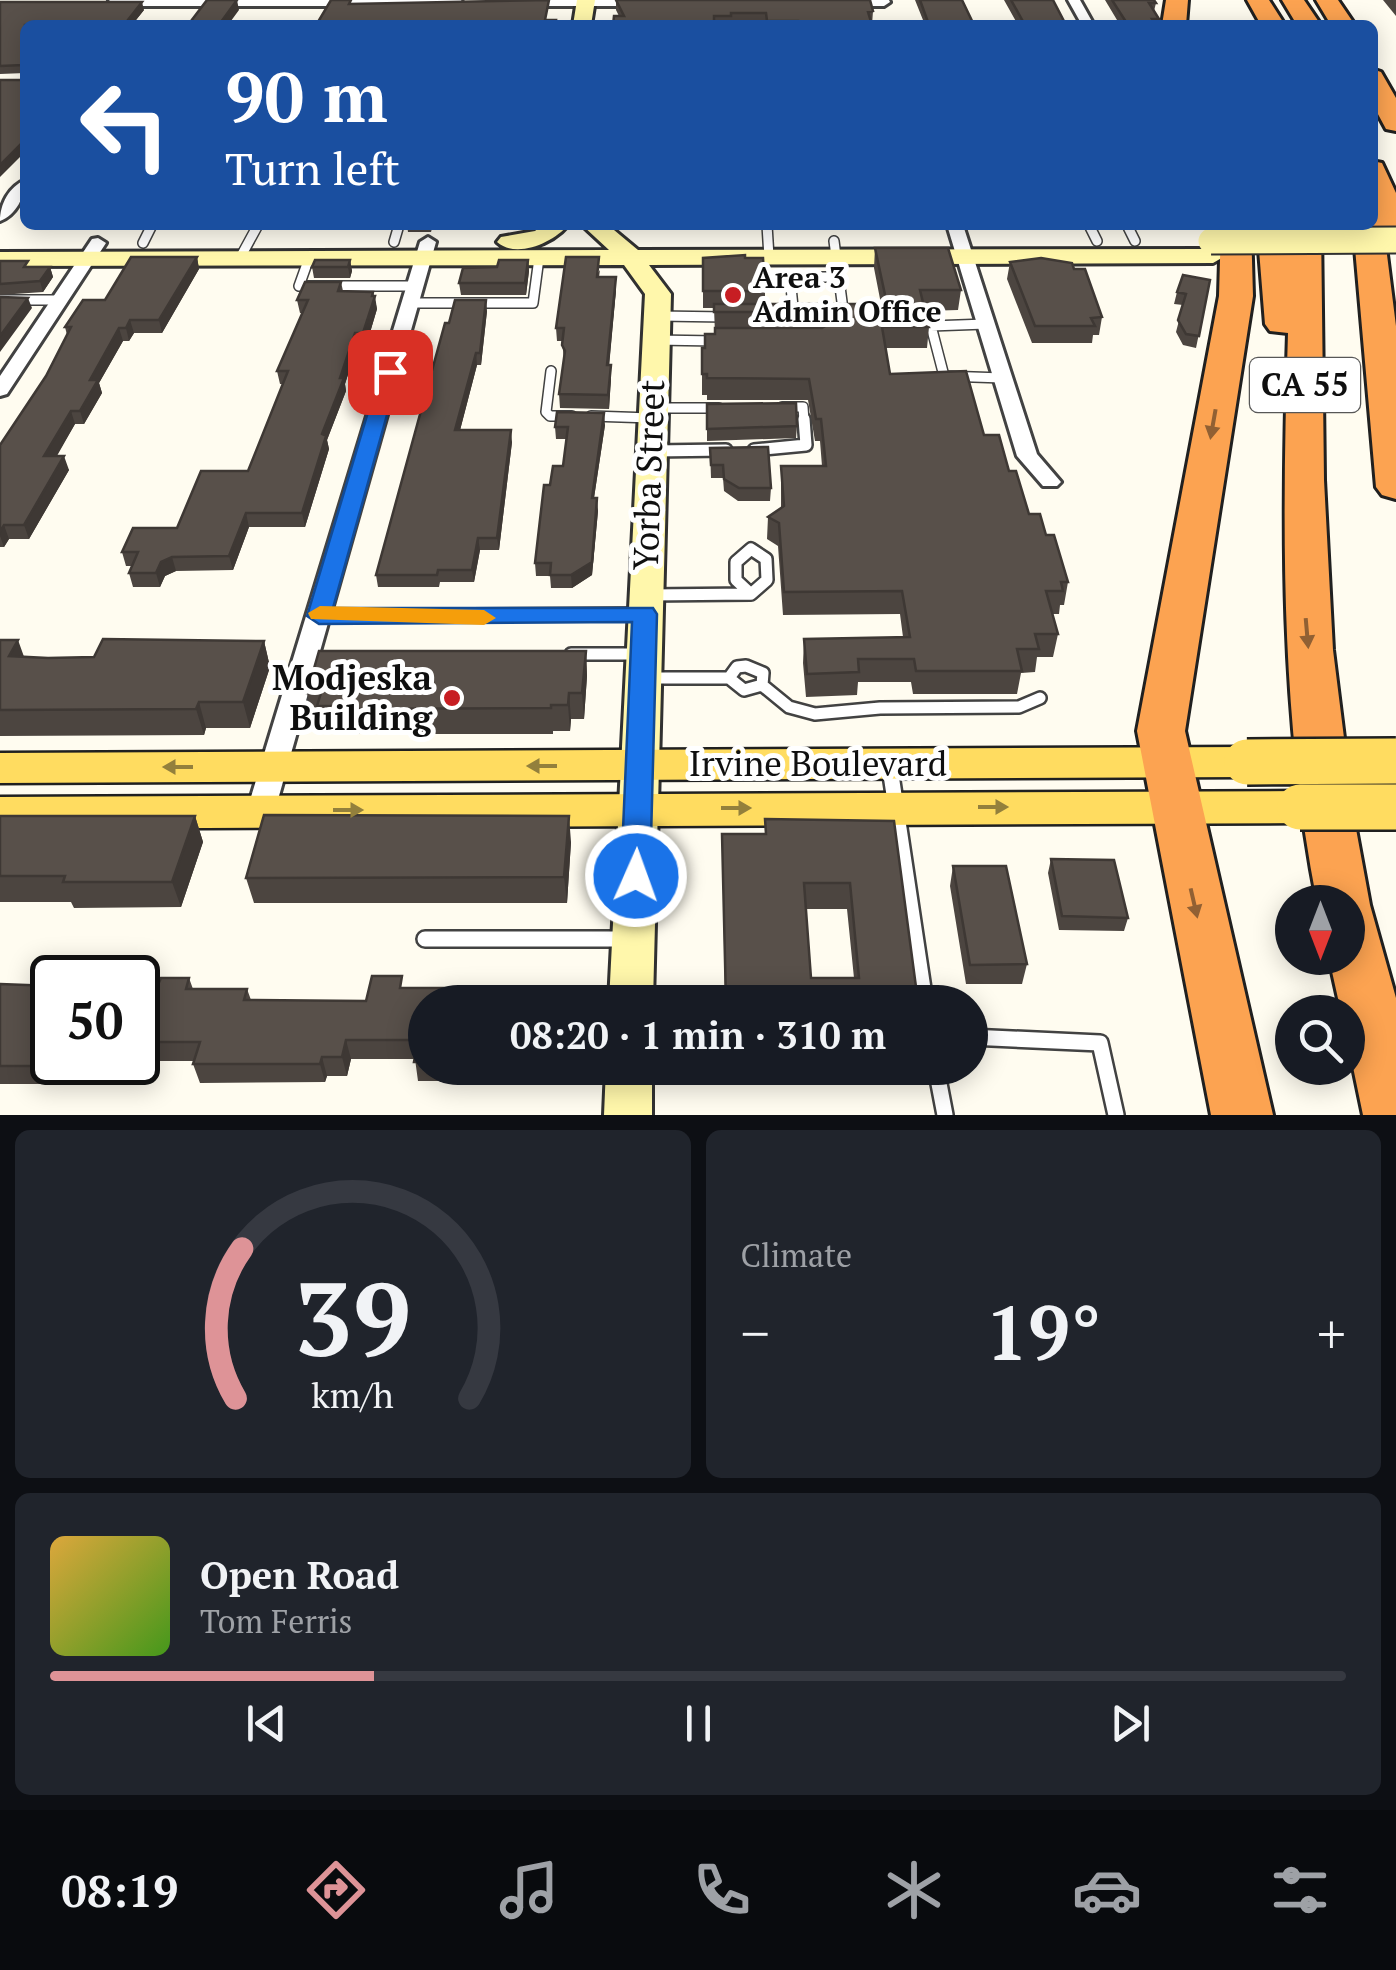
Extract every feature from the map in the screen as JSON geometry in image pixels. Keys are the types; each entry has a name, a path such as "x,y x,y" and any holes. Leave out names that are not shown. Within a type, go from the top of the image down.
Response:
{"highway":[{"path":"1378,88 1396,123"},
{"path":"1378,185 1396,232"},
{"path":"1272,230 1303,545"},
{"name":"CA 55","path":"1306,230 1306,632 1342,885"},
{"name":"CA 55","path":"1369,230 1396,487"},
{"path":"1220,240 1236,296 1160,731 1242,1115"},
{"path":"1362,975 1394,1115"}],"main road":[{"path":"0,243 92,251 147,234 249,242 309,258 508,242 542,236 550,230"},
{"path":"508,242 768,241 837,259 960,241 1131,233 1396,255"},
{"path":"0,259 396,234 426,250 539,258 613,241 714,257"},
{"path":"960,241 1396,240"},
{"path":"613,241 655,317"},
{"path":"655,317 684,268 768,241"},
{"name":"Yorba Street","path":"632,985 655,317"},
{"name":"Irvine Boulevard","path":"0,813 895,807 1171,785 1247,762 1396,761"},
{"name":"Irvine Boulevard","path":"0,768 889,764 1171,785"},
{"path":"1171,785 1249,807 1396,807"},
{"path":"628,1115 629,1085"}],"street":[{"path":"96,2 472,2"},
{"path":"510,2 666,2"},
{"path":"825,2 885,5"},
{"path":"0,216 20,191"},
{"path":"960,241 1027,456 1050,482"},
{"path":"261,810 317,656 319,616 426,250"},
{"path":"0,390 92,251"}],"lane":[{"path":"309,258 299,286 533,303 539,258"},
{"path":"794,317 790,277 837,259 845,317 828,317"},
{"path":"0,300 60,300"},
{"path":"655,317 741,316"},
{"path":"655,317 726,340"},
{"path":"776,317 811,317"},
{"path":"986,324 931,326 944,376 1003,378"},
{"path":"551,371 546,412 550,416 726,408"},
{"path":"650,451 791,450 806,446 803,407 764,407"},
{"path":"319,616 645,605 751,594"},
{"path":"546,654 729,678 742,690 762,685"},
{"path":"729,678 737,668 755,666 765,677 762,685"},
{"path":"762,685 789,707 815,714 850,714 880,708 1019,707 1040,698"},
{"path":"889,764 922,985"},
{"path":"424,939 634,938"},
{"path":"988,1038 1100,1043 1116,1115"},
{"path":"939,1085 945,1115"}],"building":[{"path":"207,0 237,0 222,20 192,20"},
{"path":"331,0 351,0 349,4 549,0 545,20 319,20"},
{"path":"616,0 870,0 873,11 868,12 870,20 767,20 766,13 731,13 714,16 714,20 614,20 614,16 624,16"},
{"path":"920,0 962,0 972,20 927,20"},
{"path":"1011,0 1053,0 1063,20 1022,20"},
{"path":"1112,0 1156,3 1149,3 1159,19 1125,20"},
{"path":"0,2 142,2 128,20 20,20 20,65 0,66"},
{"path":"0,80 20,80 20,145 0,165"},
{"path":"875,248 948,248 961,290 920,290 929,327 882,327 890,374 966,371 984,435 999,435 1009,471 1016,471 1029,514 1040,514 1046,535 1054,535 1068,582 1061,582 1063,591 1046,591 1058,634 1035,634 1039,649 1017,649 1022,671 916,671 914,659 858,659 859,672 807,674 804,639 910,637 902,591 784,592 779,523 768,517 784,506 781,466 826,466 821,419 816,419 809,379 707,378 707,374 702,374 705,334 715,334 715,328 822,328 830,323 829,315 822,312 714,312 714,304 887,304"},
{"path":"131,257 197,257 159,320 130,320 126,328 119,328 90,380 98,380 80,411 71,411 44,456 64,456 24,525 4,525 0,532 0,445 46,376 71,327 65,327 83,300 105,300"},
{"path":"566,257 599,257 597,277 616,277 607,365 611,365 608,395 559,394 564,328 556,328"},
{"path":"703,258 763,258 765,291 703,291"},
{"path":"1041,258 1085,269 1102,317 1091,318 1095,326 1035,326 1010,262"},
{"path":"315,260 350,260 348,267 312,267"},
{"path":"499,260 528,260 525,283 459,283 463,268 497,267"},
{"path":"0,261 28,261 24,267 50,267 40,281 0,284"},
{"path":"1183,275 1210,280 1199,336 1186,334 1178,320 1186,294 1177,292"},
{"path":"305,282 341,282 338,291 373,292 375,296 363,333 355,333 340,378 344,378 322,434 326,436 302,513 246,513 229,556 172,557 161,562 156,573 129,573 138,552 122,552 133,528 177,528 201,471 248,471 288,371 277,371 308,300 297,300"},
{"path":"0,297 28,298 0,336"},
{"path":"455,300 486,300 480,353 476,353 455,430 511,430 497,538 478,538 472,570 438,570 437,575 376,575 445,323 449,323"},
{"path":"796,403 797,426 707,429 707,404"},
{"path":"557,412 604,413 592,498 597,498 592,562 571,575 550,575 551,563 535,563 544,485 550,485 553,466 563,466 568,427 555,427"},
{"path":"768,447 771,488 739,488 724,479 723,465 711,465 710,448"},
{"path":"103,639 264,641 243,702 199,702 196,709 0,710 0,640 18,640 9,656 48,658 94,657"},
{"path":"319,651 586,651 582,693 569,693 568,705 329,709 330,706 317,706 321,693 307,693"},
{"path":"264,815 569,816 564,877 246,878"},
{"path":"0,816 195,816 172,882 63,882 65,876 0,876"},
{"path":"765,819 894,821 916,985 726,985 722,834 766,834","holes":["804,883 850,883 859,978 811,978"]},
{"path":"1051,859 1114,860 1128,918 1062,916"},
{"path":"953,866 1006,866 1027,964 970,965"},
{"path":"372,976 402,976 400,988 408,988 408,1040 346,1040 342,1057 322,1057 320,1064 193,1064 200,1042 160,1042 161,978 189,978 186,989 247,989 244,1000 366,1001"},
{"path":"0,984 30,985 30,1066 0,1066"}],"slow traffic":[{"path":"320,613 319,616 484,618"}],"place":[{"name":"Area 3 Admin Office","path":"733,295"},
{"name":"Modjeska Building","path":"452,698"}],"route":[{"path":"390,372 319,616 645,614 636,876"}]}
